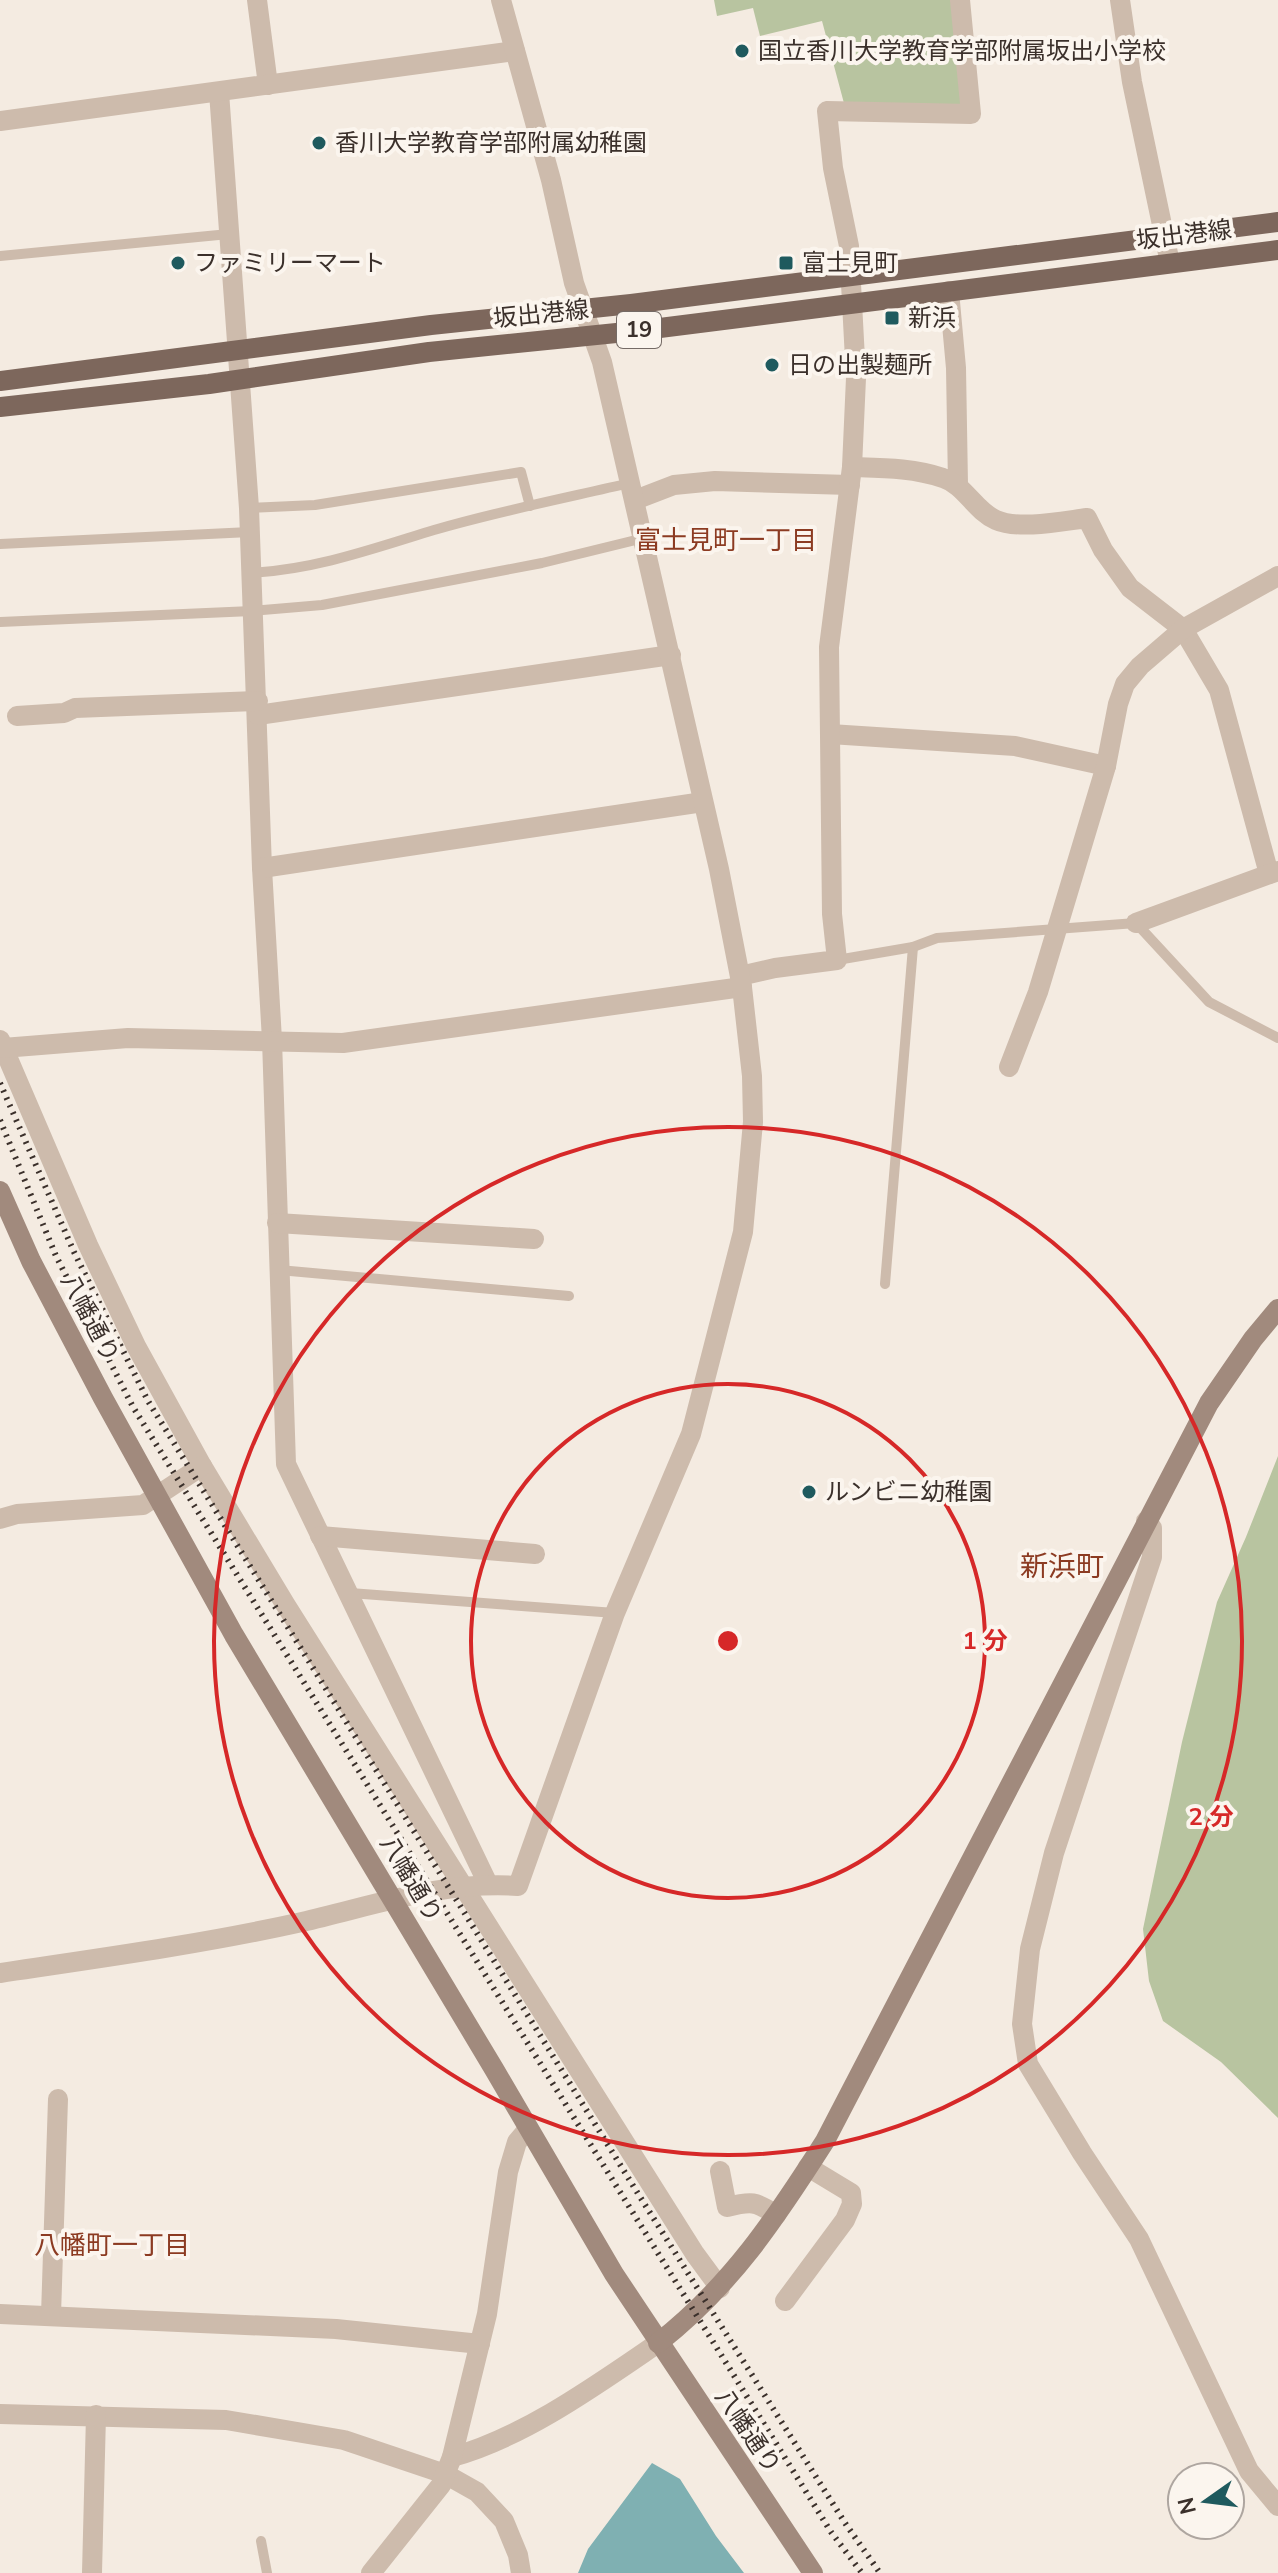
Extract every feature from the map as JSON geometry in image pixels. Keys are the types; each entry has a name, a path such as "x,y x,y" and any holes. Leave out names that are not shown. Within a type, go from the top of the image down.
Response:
{"main road":[{"name":"坂出港線","path":"0,381 1278,222"},
{"name":"坂出港線","path":"0,407 315,371 429,352 1278,250"}],"street":[{"path":"257,0 268,85"},
{"path":"0,1973 115,1956 301,1922 462,1885 518,1886 615,1613 691,1434 743,1232 753,1122 752,1076 741,982 671,655 600,355 570,268 551,180 501,0"},
{"path":"720,2288 695,2254 462,1885 202,1466 136,1346 1,1045 128,1038 355,1041 741,982 775,968 837,960 832,914 829,647 851,476 856,378 849,246 833,168 827,111 971,114 960,0"},
{"path":"1120,0 1132,82 1170,263"},
{"path":"0,121 515,51"},
{"path":"219,92 249,508 262,868 272,1040 286,1464 488,1884"},
{"path":"949,291 956,368 958,485"},
{"path":"633,491 715,481 851,476 907,469 945,478 958,485 995,520 1047,524 1087,518 1103,550 1130,588 1183,629 1219,690 1274,872 1136,923"},
{"path":"1009,1067 1038,992 1106,766 1125,684 1140,666 1183,629 1278,576"},
{"path":"17,716 64,713 75,708 258,708 671,655"},
{"path":"830,734 1015,746 1106,766"},
{"path":"262,868 703,802"},
{"name":"八幡通り","path":"3,1204 156,1496 234,1635 614,2274 813,2573"},
{"path":"277,1223 534,1239"},
{"path":"449,2465 589,2389 658,2343 720,2288 756,2244 832,2127 1209,1403 1253,1339 1278,1309"},
{"path":"0,1519 17,1514 143,1505 202,1466"},
{"path":"1146,1521 1152,1528 1152,1557 1054,1853 1030,1949 1022,2024 1028,2064 1139,2239 1249,2471 1278,2506"},
{"path":"320,1536 535,1554"},
{"path":"51,2315 58,2099"},
{"path":"371,2573 441,2485 449,2465 487,2314 508,2172 517,2142 528,2129"},
{"path":"785,2301 845,2220 852,2204 851,2193 808,2167"},
{"path":"720,2171 727,2207 747,2202 759,2203 776,2215"},
{"path":"0,2314 336,2329 480,2344"},
{"path":"0,2414 226,2420 344,2440 449,2465 504,2521 518,2555 521,2573"},
{"path":"92,2573 96,2415"}],"lane":[{"path":"0,256 229,234"},
{"path":"249,508 315,505 521,472 530,506"},
{"path":"251,573 305,568 437,529 530,506 633,491"},
{"path":"0,544 250,532"},
{"path":"0,622 322,605 542,563 644,538"},
{"path":"837,960 913,947 937,938 1136,923 1209,1002 1278,1038"},
{"path":"885,1284 913,947"},
{"path":"279,1270 569,1296"},
{"path":"347,1593 615,1613"},
{"path":"261,2541 267,2573"}],"green space":[{"path":"714,0 954,0 964,103 960,109 845,107 822,21 760,36 753,8 717,16"},
{"path":"1278,1456 1278,2118 1221,2062 1163,2021 1149,1981 1143,1929 1182,1742 1217,1602"}],"water":[{"path":"652,2463 680,2479 744,2573 578,2573 588,2549"}],"railway":[{"path":"0,1083 74,1252 148,1401 637,2192 845,2523 880,2573"},
{"path":"0,1120 56,1256 133,1407 831,2532 862,2573"}],"place":[{"name":"国立香川大学教育学部附属坂出小学校","path":"742,51"},
{"name":"香川大学教育学部附属幼稚園","path":"319,143"},
{"name":"ファミリーマート","path":"178,263"},
{"name":"富士見町","path":"786,263"},
{"name":"新浜","path":"892,318"},
{"name":"日の出製麺所","path":"772,365"},
{"name":"ルンビニ幼稚園","path":"809,1492"}],"district":[{"name":"富士見町一丁目","path":"726,540"},
{"name":"新浜町","path":"1062,1567"},
{"name":"八幡町一丁目","path":"112,2245"}]}
